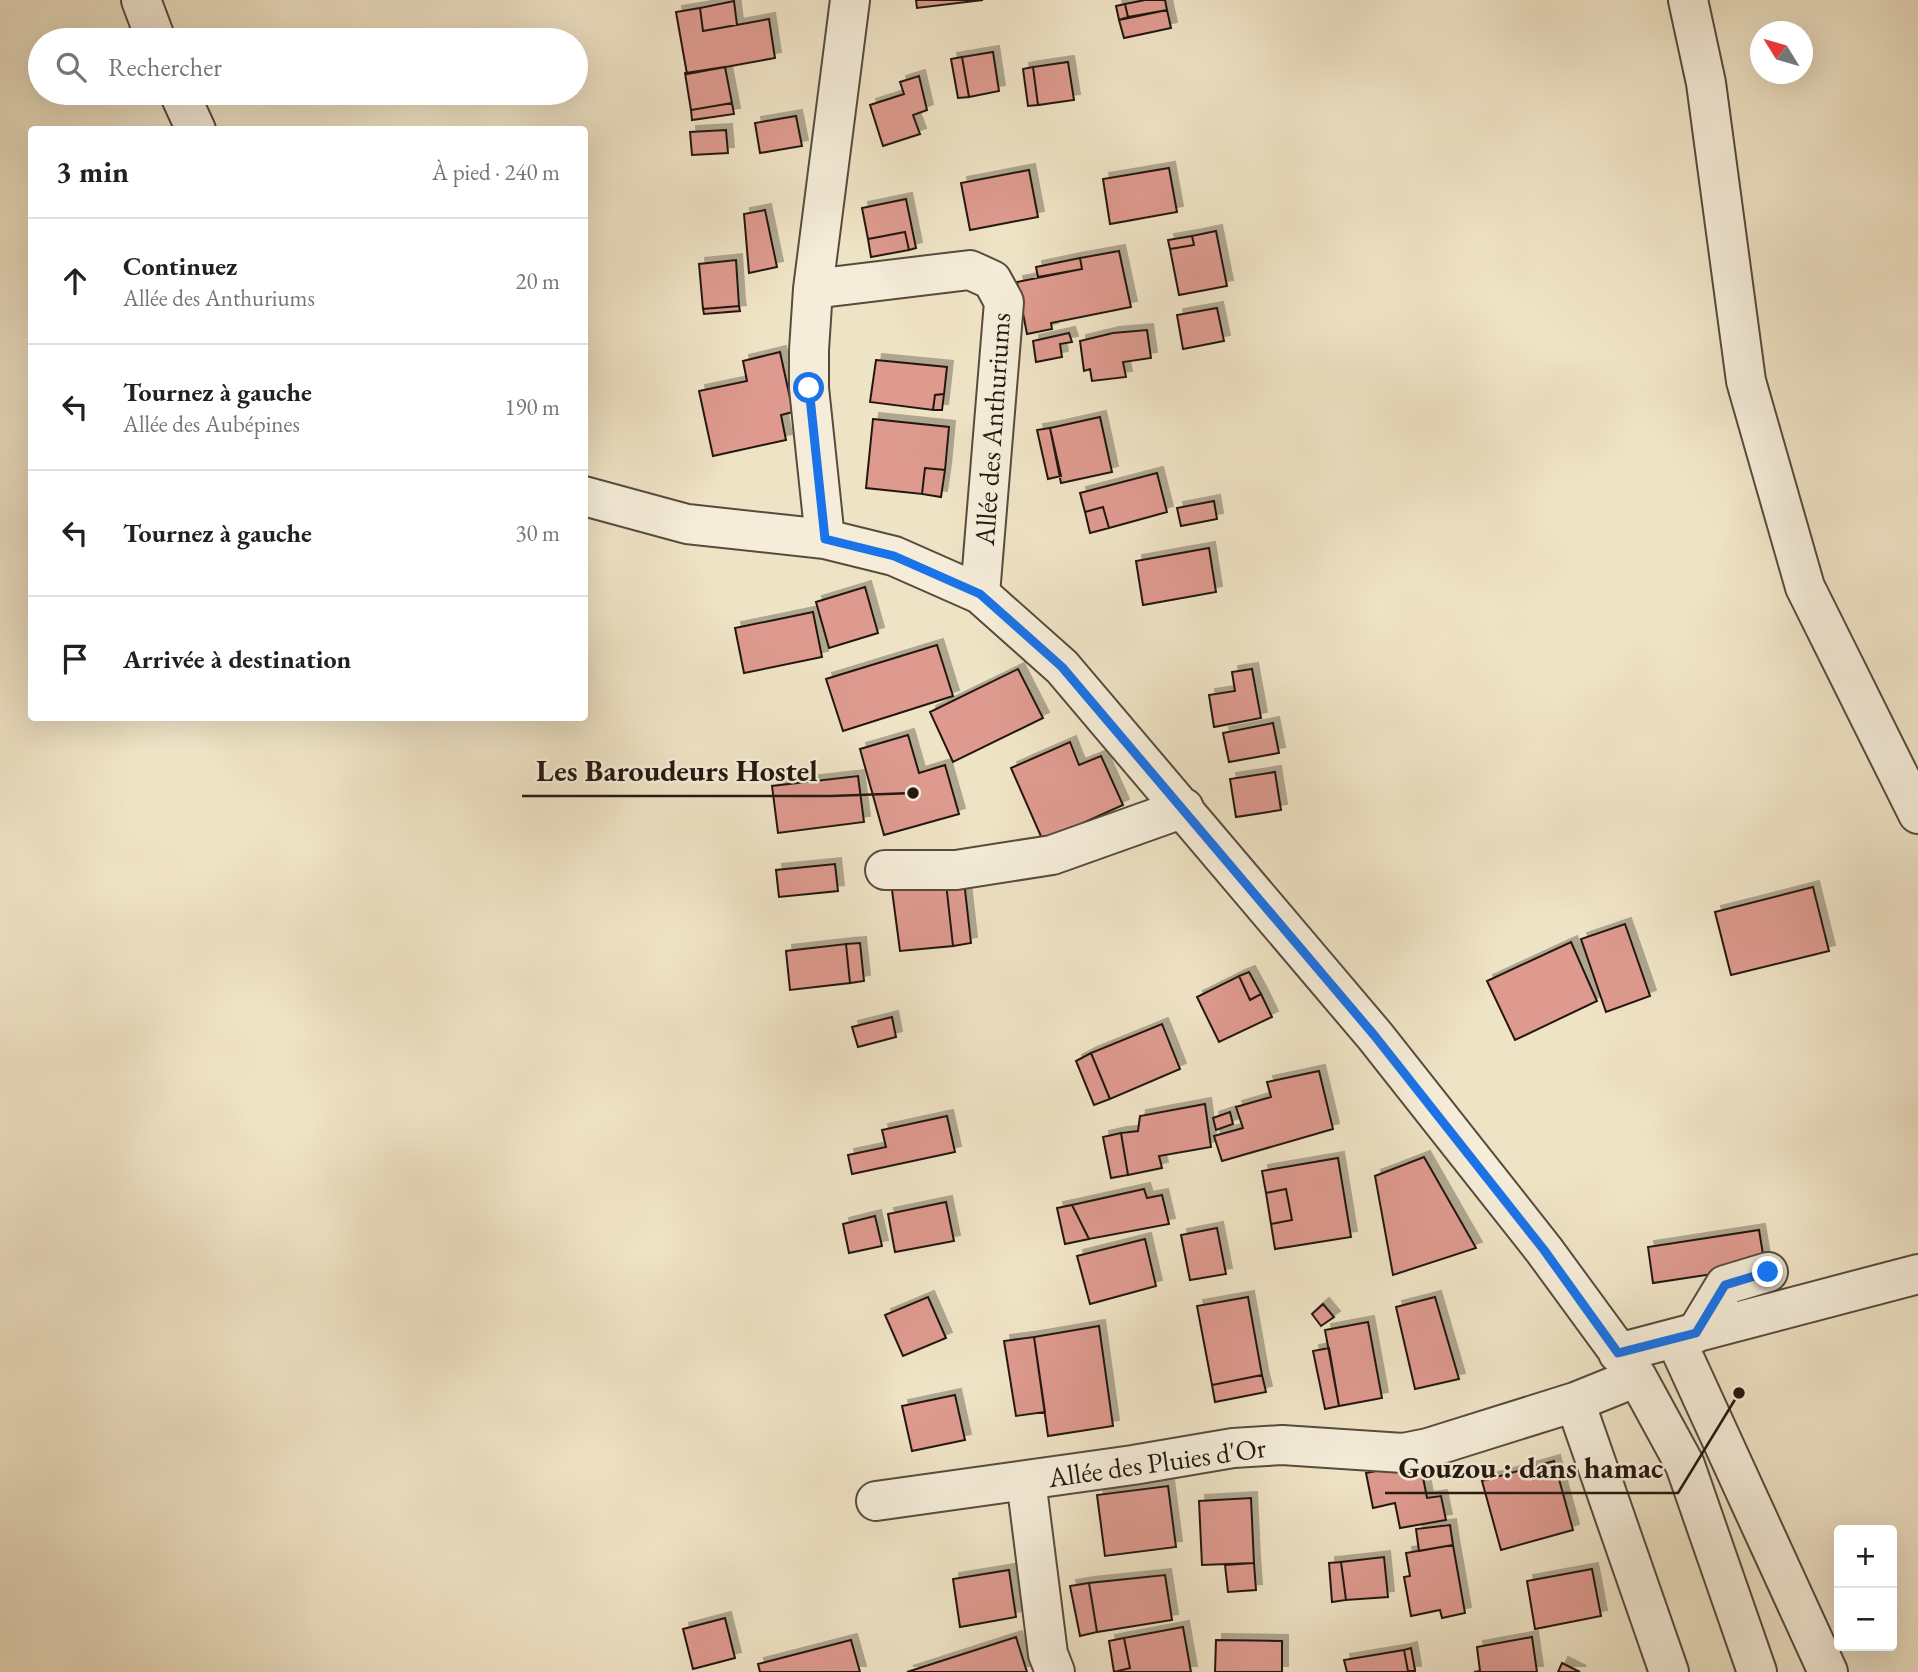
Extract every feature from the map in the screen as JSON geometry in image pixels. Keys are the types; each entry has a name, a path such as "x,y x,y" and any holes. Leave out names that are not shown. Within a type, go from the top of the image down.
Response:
{"street":[{"path":"141,0 152,28"},
{"path":"825,539 809,388 813,289 850,0"},
{"path":"1688,0 1706,83 1746,381 1805,587 1918,814"},
{"path":"185,105 194,126"},
{"name":"Allée des Anthuriums","path":"813,289 970,270 992,280 1004,302 980,594"},
{"path":"588,497 687,524 825,539 894,556 980,594 1062,667 1374,1035 1544,1250 1628,1365 1685,1465 1757,1672"},
{"path":"885,870 956,870 1052,855 1184,808"},
{"path":"1768,1272 1725,1285 1685,1335 1828,1672"},
{"name":"Allée des Pluies d'Or","path":"876,1501 1233,1448 1282,1445 1403,1453 1428,1448 1575,1402 1628,1365 1685,1335 1918,1274"},
{"path":"1575,1402 1669,1672"},
{"path":"1026,1480 1048,1654 1055,1672"}],"building":[{"path":"916,0 983,0 917,8"},
{"path":"1165,0 1167,10 1128,17 1125,4"},
{"path":"734,1 737,25 703,31 700,8"},
{"path":"1125,4 1128,17 1119,20 1116,6"},
{"path":"700,8 703,31 769,19 775,58 687,74 676,12"},
{"path":"1167,10 1171,28 1124,38 1119,20"},
{"path":"993,52 999,91 969,97 962,57"},
{"path":"962,57 969,97 958,98 951,59"},
{"path":"1068,62 1074,100 1038,105 1033,67"},
{"path":"725,67 732,103 691,110 685,73"},
{"path":"1033,67 1038,105 1028,106 1023,69"},
{"path":"919,76 927,110 913,115 920,134 883,146 870,105 904,94 900,82"},
{"path":"732,103 734,114 692,120 691,110"},
{"path":"796,116 802,146 760,153 755,123"},
{"path":"726,130 728,153 692,155 690,132"},
{"path":"1169,168 1177,212 1110,224 1103,179"},
{"path":"1029,170 1038,217 970,230 961,183"},
{"path":"906,199 916,248 909,250 905,232 868,239 862,208"},
{"path":"765,210 777,267 749,273 744,214"},
{"path":"1216,231 1227,286 1179,295 1170,249 1194,245 1192,236"},
{"path":"905,232 909,250 871,257 868,239"},
{"path":"1192,236 1194,245 1170,249 1168,240"},
{"path":"1119,251 1131,307 1051,323 1052,329 1027,334 1017,282 1082,269 1080,258"},
{"path":"1080,258 1082,269 1038,277 1036,267"},
{"path":"736,260 739,306 703,309 699,264"},
{"path":"739,306 740,311 704,314 703,309"},
{"path":"1217,308 1224,341 1183,349 1177,315"},
{"path":"1147,330 1151,358 1123,362 1126,377 1092,381 1090,369 1084,371 1080,341 1113,333"},
{"path":"1069,333 1072,342 1060,344 1062,357 1036,362 1033,341"},
{"path":"780,352 793,412 781,415 786,440 713,456 699,391 747,381 743,361"},
{"path":"876,360 947,367 944,394 935,395 933,410 870,402"},
{"path":"944,394 942,410 933,410 935,395"},
{"path":"1100,417 1112,472 1061,483 1050,428"},
{"path":"873,419 949,427 945,470 925,468 922,494 866,488"},
{"path":"1050,428 1061,476 1048,479 1037,430"},
{"path":"925,468 945,470 941,497 922,494"},
{"path":"1157,473 1167,512 1109,528 1103,507 1085,512 1080,493"},
{"path":"1214,501 1217,519 1181,526 1177,508"},
{"path":"1103,507 1109,528 1090,533 1085,512"},
{"path":"1209,548 1216,592 1143,605 1136,561"},
{"path":"865,587 878,633 829,648 816,602"},
{"path":"813,612 822,657 744,673 735,628"},
{"path":"937,645 953,696 843,731 826,679"},
{"path":"1018,669 1043,718 953,762 930,712"},
{"path":"1252,669 1261,718 1214,727 1209,695 1235,691 1232,672"},
{"path":"1273,723 1279,753 1229,762 1223,733"},
{"path":"908,735 919,773 945,765 959,814 884,835 860,749"},
{"path":"1070,742 1079,765 1101,756 1123,805 1043,841 1011,768"},
{"path":"1275,772 1281,810 1236,817 1230,779"},
{"path":"858,776 864,822 778,833 772,786"},
{"path":"835,864 838,891 779,897 776,870"},
{"path":"964,881 971,943 953,946 946,883"},
{"path":"946,883 953,946 900,951 892,890"},
{"path":"1813,887 1829,951 1731,975 1715,912"},
{"path":"1625,924 1650,996 1606,1012 1581,939"},
{"path":"1571,942 1597,1001 1515,1040 1487,981"},
{"path":"860,943 864,981 850,983 846,944"},
{"path":"846,944 850,983 790,990 786,951"},
{"path":"1249,972 1261,994 1250,1000 1239,976"},
{"path":"1239,976 1250,1000 1261,994 1272,1017 1219,1042 1197,997"},
{"path":"892,1017 896,1037 858,1047 852,1027"},
{"path":"1162,1024 1180,1069 1110,1099 1091,1053"},
{"path":"1091,1053 1110,1099 1094,1105 1076,1061"},
{"path":"1319,1071 1333,1129 1222,1161 1214,1136 1243,1128 1236,1107 1271,1097 1267,1082"},
{"path":"1205,1104 1211,1147 1159,1156 1162,1168 1128,1175 1121,1133 1138,1131 1140,1116"},
{"path":"1230,1112 1233,1124 1216,1130 1213,1118"},
{"path":"947,1116 955,1152 852,1174 848,1155 886,1147 882,1130"},
{"path":"1121,1133 1128,1175 1111,1178 1103,1137"},
{"path":"1424,1157 1476,1248 1393,1275 1375,1176"},
{"path":"1338,1158 1351,1237 1275,1249 1271,1224 1292,1220 1286,1189 1266,1193 1262,1171"},
{"path":"1144,1189 1147,1198 1162,1195 1169,1224 1089,1239 1072,1205"},
{"path":"1286,1189 1292,1220 1271,1224 1266,1193"},
{"path":"946,1202 954,1241 895,1252 888,1214"},
{"path":"1072,1205 1089,1239 1065,1244 1057,1208"},
{"path":"875,1216 882,1246 849,1253 843,1224"},
{"path":"1217,1228 1226,1274 1190,1280 1181,1235"},
{"path":"1759,1230 1765,1266 1653,1283 1648,1247"},
{"path":"1145,1239 1156,1286 1090,1304 1077,1256"},
{"path":"928,1297 946,1338 903,1356 885,1315"},
{"path":"1248,1297 1262,1375 1212,1385 1197,1306"},
{"path":"1435,1297 1459,1379 1415,1389 1396,1307"},
{"path":"1323,1304 1334,1317 1321,1326 1312,1314"},
{"path":"1368,1322 1382,1398 1339,1406 1325,1330"},
{"path":"1099,1326 1113,1426 1048,1436 1034,1337"},
{"path":"1034,1337 1045,1412 1016,1416 1004,1341"},
{"path":"1329,1348 1339,1406 1325,1409 1313,1351"},
{"path":"1262,1375 1266,1392 1215,1402 1212,1385"},
{"path":"955,1395 965,1440 912,1451 902,1406"},
{"path":"1554,1461 1573,1530 1501,1550 1482,1481"},
{"path":"1420,1462 1427,1498 1441,1496 1446,1520 1400,1528 1395,1503 1373,1508 1366,1473"},
{"path":"1168,1486 1176,1547 1105,1556 1097,1495"},
{"path":"1251,1498 1254,1563 1202,1565 1199,1501"},
{"path":"1450,1525 1453,1545 1419,1551 1416,1529"},
{"path":"1453,1545 1465,1613 1442,1618 1440,1610 1411,1616 1404,1577 1410,1576 1406,1553"},
{"path":"1384,1557 1388,1597 1346,1600 1341,1562"},
{"path":"1341,1562 1346,1600 1332,1602 1329,1563"},
{"path":"1254,1563 1256,1590 1228,1592 1225,1565"},
{"path":"1592,1569 1601,1616 1535,1629 1527,1581"},
{"path":"1009,1570 1016,1617 960,1627 953,1579"},
{"path":"1165,1575 1172,1620 1097,1632 1089,1583"},
{"path":"1089,1583 1097,1632 1080,1636 1070,1586"},
{"path":"725,1618 735,1658 693,1669 683,1629"},
{"path":"1183,1627 1191,1672 1114,1672 1130,1668 1124,1638"},
{"path":"1016,1637 1027,1672 907,1672"},
{"path":"1532,1637 1537,1672 1474,1672 1480,1671 1477,1647"},
{"path":"1124,1638 1130,1668 1114,1672 1109,1641"},
{"path":"851,1640 860,1672 760,1672 758,1664"},
{"path":"1216,1640 1282,1641 1282,1672 1215,1672"},
{"path":"1411,1648 1415,1670 1408,1671 1404,1650"},
{"path":"1404,1650 1408,1671 1415,1672 1347,1672 1344,1660"},
{"path":"1562,1663 1580,1672 1558,1672"}],"place":[{"name":"Les Baroudeurs Hostel","path":"913,793"},
{"name":"Gouzou : dans hamac","path":"1739,1393"}],"route":[{"path":"809,388 825,539 894,556 980,594 1062,667 1374,1035 1544,1250 1618,1353 1696,1333 1725,1285 1768,1272"}]}
